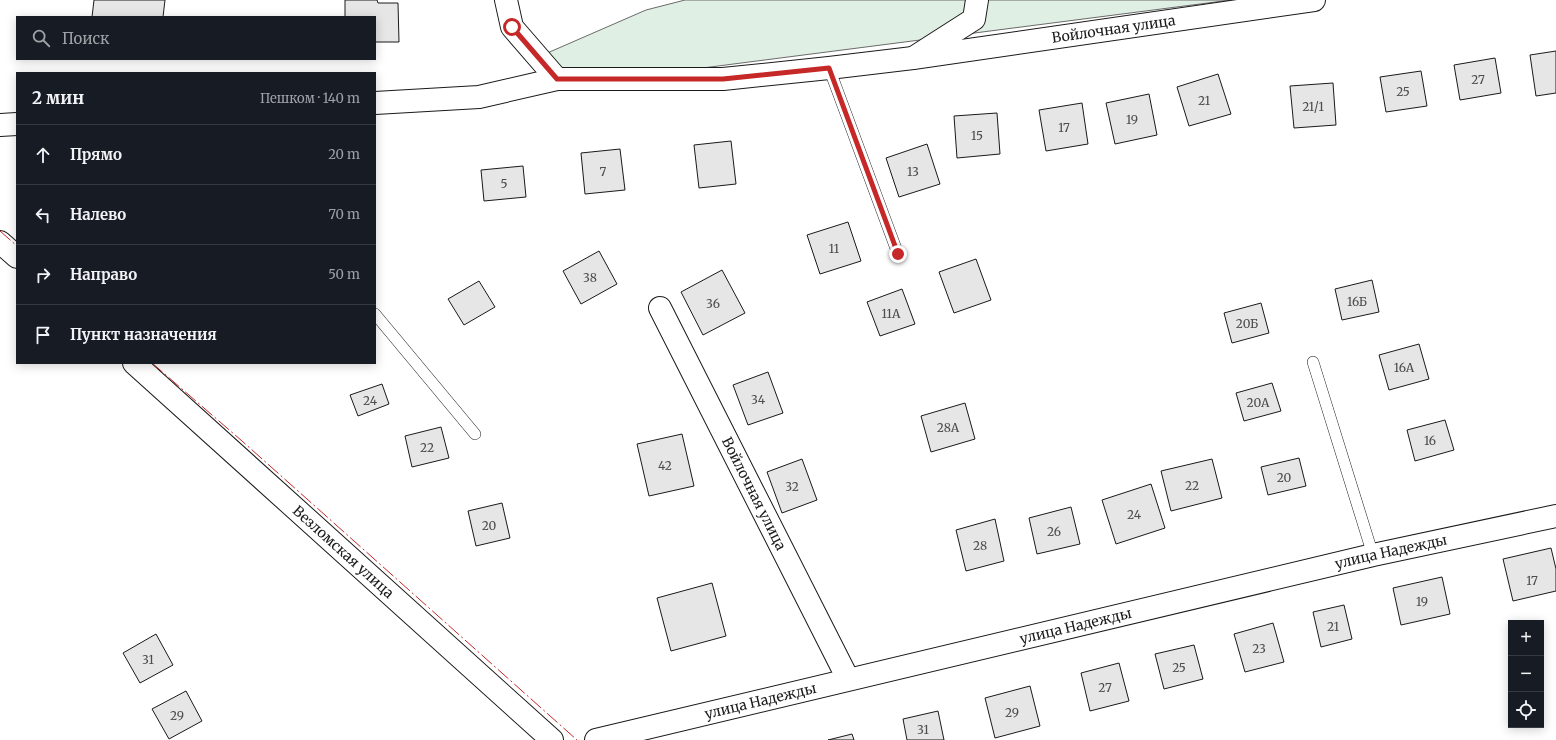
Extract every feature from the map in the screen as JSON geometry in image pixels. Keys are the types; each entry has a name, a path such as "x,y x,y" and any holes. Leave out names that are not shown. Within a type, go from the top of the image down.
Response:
{"street":[{"path":"506,0 512,27 557,79"},
{"path":"913,58 974,19 977,0"},
{"name":"Войлочная улица","path":"376,103 479,96 557,79 723,79 829,68 913,58 1314,0"},
{"path":"0,125 16,124"},
{"path":"0,242 16,256"},
{"name":"Войлочная улица","path":"660,308 848,679"},
{"name":"Везломская улица","path":"135,364 552,740"},
{"name":"улица Надежды","path":"596,740 1373,555 1556,516"}],"lane":[{"path":"829,68 898,254"},
{"path":"376,315 475,434"},
{"path":"1313,362 1373,555"}],"green space":[{"path":"685,0 1231,0 687,70 557,79 545,54 646,10"}],"building":[{"path":"94,0 165,0 163,16 92,16"},
{"path":"345,0 377,0 378,3 398,3 399,42 376,42 376,16 345,16"},
{"path":"1556,51 1556,93 1536,96 1530,55"},
{"path":"1495,58 1501,93 1460,100 1454,65"},
{"path":"1421,71 1427,106 1386,112 1380,77"},
{"path":"1218,74 1231,114 1189,126 1177,87"},
{"path":"1333,83 1336,125 1294,128 1290,86"},
{"path":"1149,94 1157,135 1115,144 1106,103"},
{"path":"1082,103 1088,144 1046,151 1039,110"},
{"path":"997,113 1000,154 957,158 954,116"},
{"path":"731,141 736,184 699,188 694,145"},
{"path":"927,144 940,184 899,197 886,158"},
{"path":"620,149 625,190 585,194 581,153"},
{"path":"523,166 526,197 484,201 481,170"},
{"path":"848,222 861,261 820,274 807,235"},
{"path":"599,251 617,284 581,304 563,271"},
{"path":"976,259 991,300 954,313 939,272"},
{"path":"722,270 745,313 703,335 681,292"},
{"path":"1372,280 1379,312 1342,320 1335,289"},
{"path":"479,281 495,307 464,325 448,299"},
{"path":"902,289 915,324 880,336 867,302"},
{"path":"1261,303 1269,333 1232,343 1224,313"},
{"path":"1419,344 1429,379 1389,390 1379,355"},
{"path":"768,372 783,413 748,425 733,385"},
{"path":"1272,383 1281,411 1244,421 1236,393"},
{"path":"382,384 389,404 358,416 350,395"},
{"path":"965,403 975,439 931,452 921,416"},
{"path":"1445,420 1454,450 1415,461 1407,430"},
{"path":"441,427 449,458 412,467 405,436"},
{"path":"682,434 694,486 649,496 637,444"},
{"path":"1299,458 1306,486 1268,495 1261,467"},
{"path":"802,459 817,500 782,513 767,472"},
{"path":"1212,459 1222,498 1171,511 1161,471"},
{"path":"1151,484 1165,528 1116,544 1102,500"},
{"path":"502,503 510,538 476,546 468,511"},
{"path":"1071,507 1080,544 1037,554 1029,518"},
{"path":"995,519 1004,561 966,571 956,530"},
{"path":"1551,548 1556,569 1556,591 1513,601 1503,559"},
{"path":"1442,577 1450,614 1401,625 1393,588"},
{"path":"712,583 726,636 671,651 657,598"},
{"path":"1344,605 1352,639 1321,647 1313,612"},
{"path":"1273,623 1284,662 1245,672 1234,634"},
{"path":"156,634 173,665 140,683 123,653"},
{"path":"1194,645 1203,679 1164,689 1155,654"},
{"path":"1119,663 1129,701 1090,711 1081,673"},
{"path":"1030,686 1040,726 995,738 985,698"},
{"path":"186,691 202,721 169,739 152,709"},
{"path":"938,711 944,740 907,740 903,719"},
{"path":"852,734 854,740 828,740"}],"power":[{"path":"0,231 16,245"},
{"path":"153,364 242,441 577,740"}],"route":[{"path":"512,27 557,79 723,79 829,68 898,254"}]}
